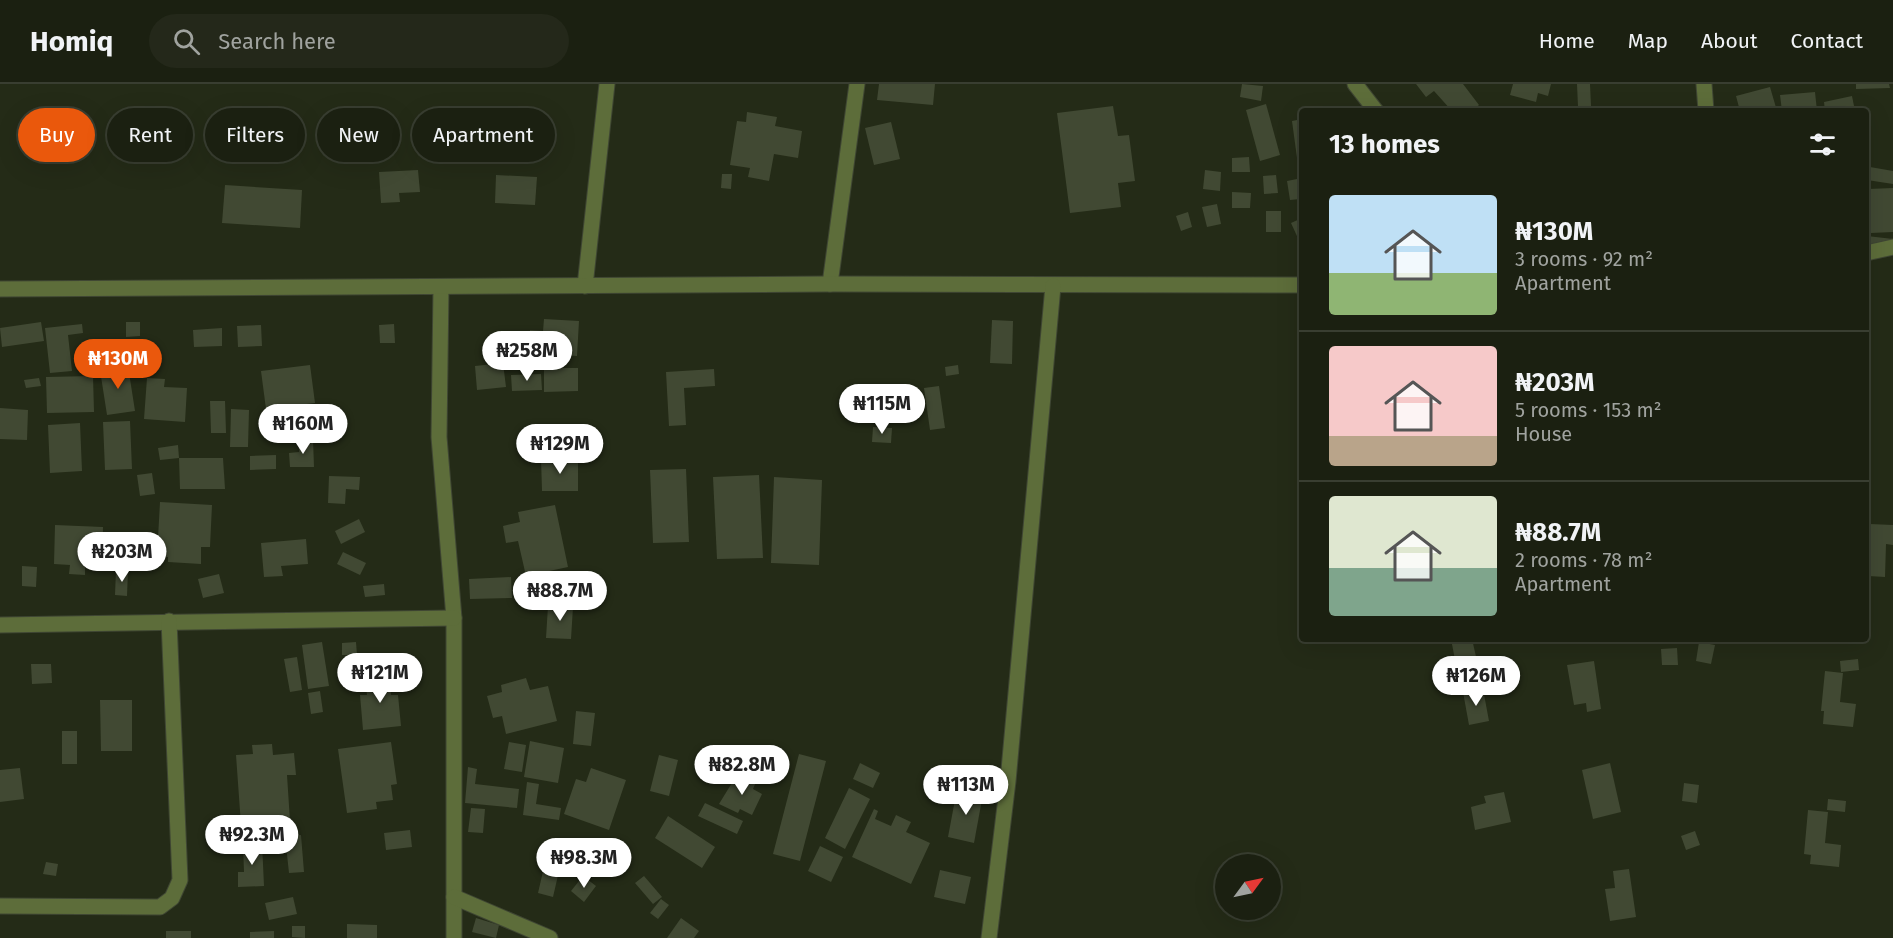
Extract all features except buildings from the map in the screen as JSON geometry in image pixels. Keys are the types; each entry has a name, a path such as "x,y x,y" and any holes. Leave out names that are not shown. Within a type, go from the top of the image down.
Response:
{"street":[{"path":"585,286 607,84"},
{"path":"830,284 857,84"},
{"path":"1355,84 1374,108"},
{"path":"1704,84 1706,108"},
{"path":"1869,252 1893,247"},
{"path":"0,289 830,284 1299,285"},
{"path":"989,938 1008,781 1053,286"},
{"path":"441,287 439,437 454,618 454,938"},
{"path":"0,625 454,618"},
{"path":"0,906 160,908 172,898 180,880 169,621"},
{"path":"454,897 550,938"}]}
